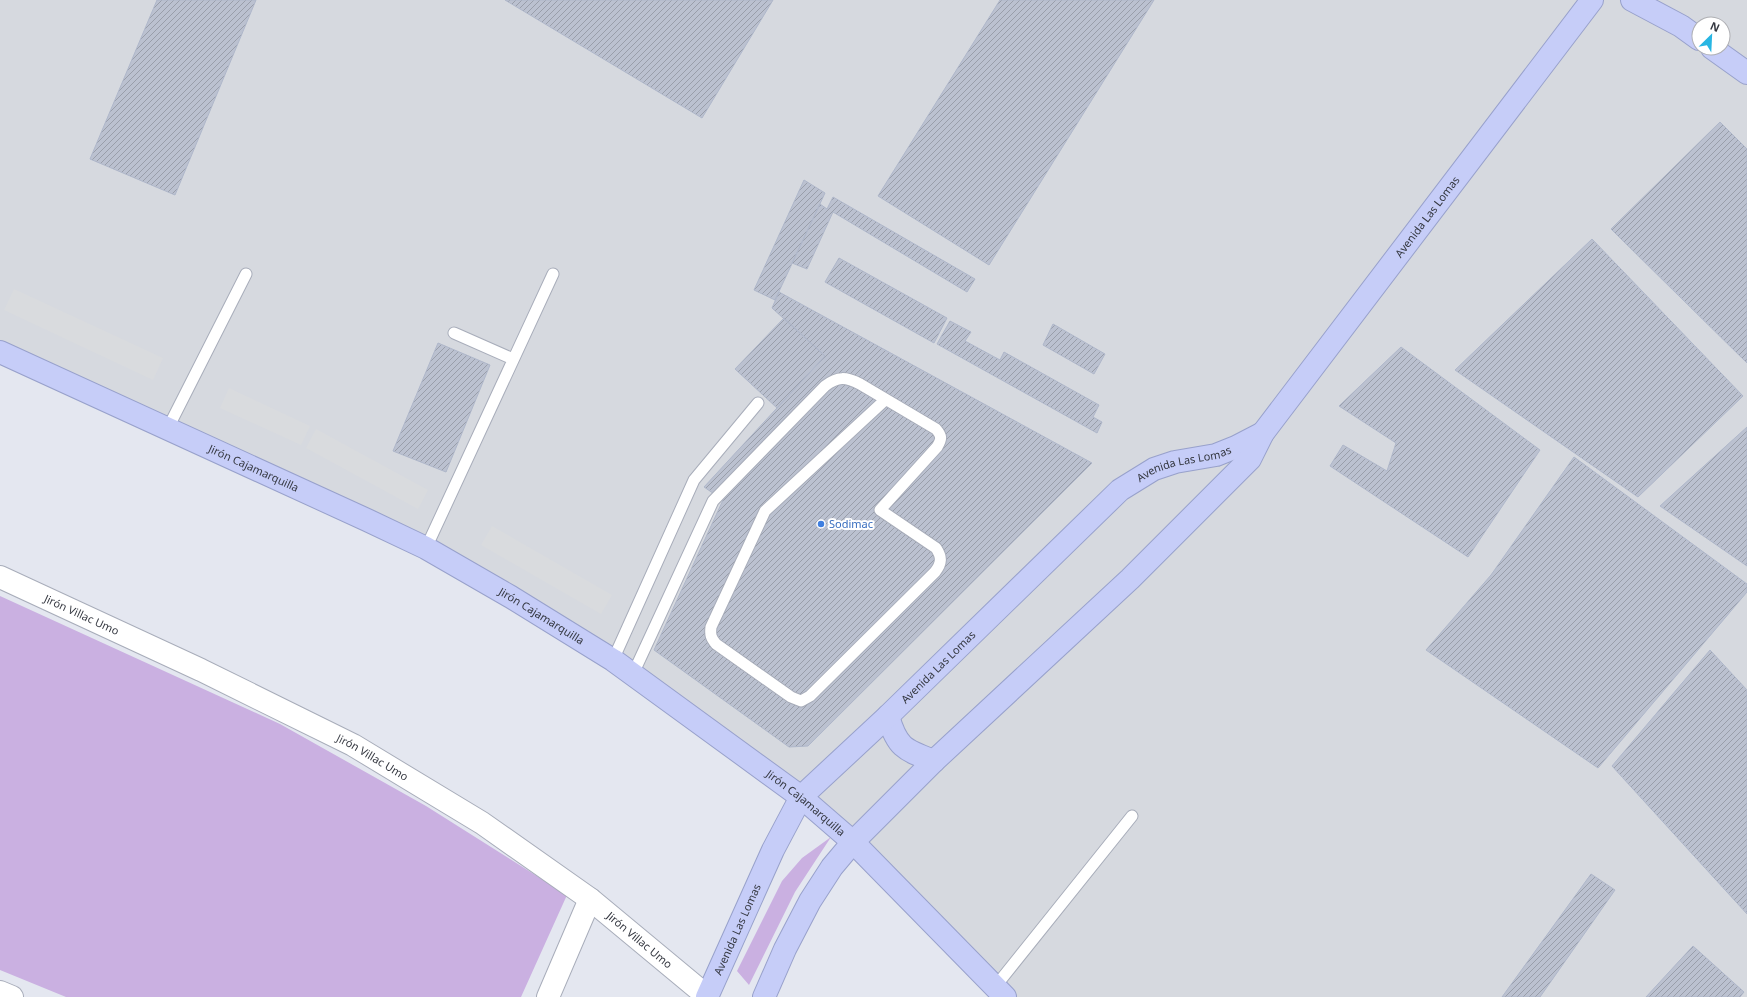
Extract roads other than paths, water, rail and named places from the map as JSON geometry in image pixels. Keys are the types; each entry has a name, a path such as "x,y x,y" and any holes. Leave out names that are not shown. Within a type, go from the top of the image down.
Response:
{"main road":[{"name":"Avenida Las Lomas","path":"764,997 785,949 810,901 832,867 852,842 934,761 1124,584 1250,459 1263,434 1592,0"},
{"path":"1632,0 1681,26 1691,33"},
{"path":"1723,56 1747,73"},
{"name":"Jirón Cajamarquilla","path":"0,352 426,548 613,660 801,798 852,842 1000,992"},
{"name":"Avenida Las Lomas","path":"708,997 772,850 801,798 888,716 1120,490 1154,470 1175,462 1216,455 1263,434"},
{"path":"888,716 893,733 902,747 915,754 934,761"}],"street":[{"name":"Jirón Villac Umo","path":"0,577 201,670 353,745 482,823 590,899 708,997"},
{"path":"548,997 590,899"},
{"path":"0,992 12,997"}],"lane":[{"path":"168,428 246,274"},
{"path":"426,548 553,274"},
{"path":"454,333 513,359"},
{"path":"634,674 709,508 717,496 825,386 834,380 849,379 936,429 941,434 941,440 937,447 880,510 936,548 940,554 941,561 935,572 810,696 801,701 797,700 716,644 710,633 711,627 765,511 885,400"},
{"path":"613,660 694,480 758,403"},
{"path":"1000,992 1132,816"}],"place":[{"name":"Sodimac","path":"821,524"}]}
